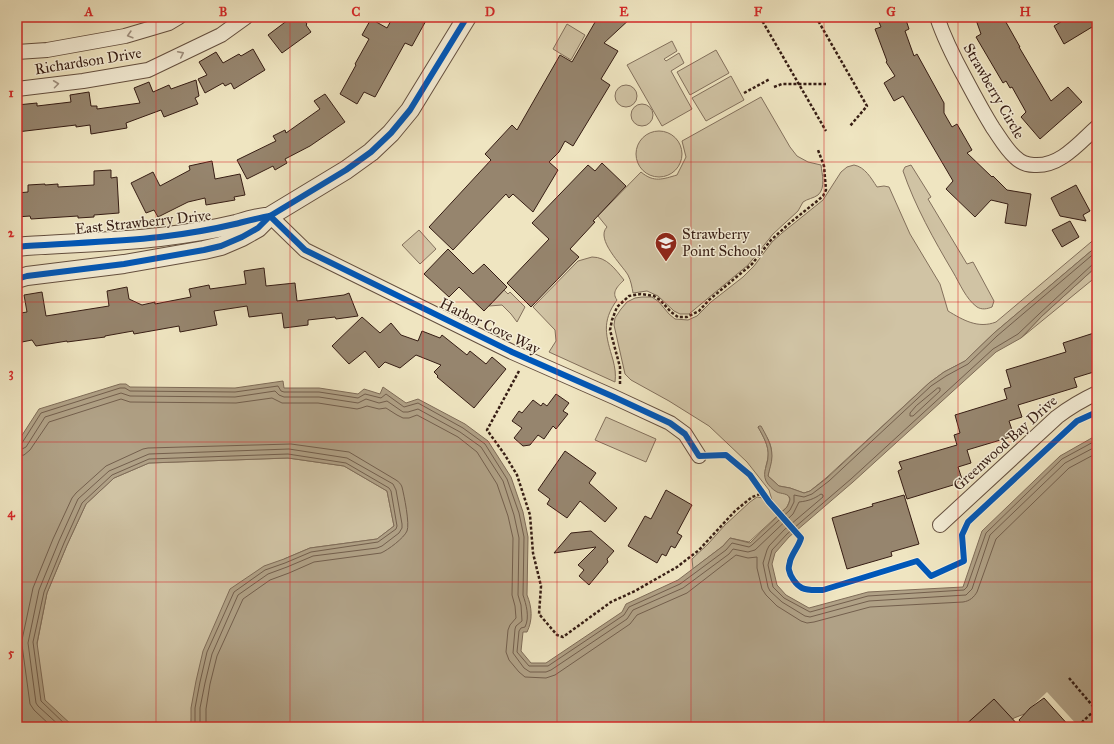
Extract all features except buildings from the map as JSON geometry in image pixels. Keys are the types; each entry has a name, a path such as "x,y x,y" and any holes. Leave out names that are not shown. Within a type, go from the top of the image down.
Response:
{"street":[{"name":"Richardson Drive","path":"17,52 47,50 125,36 169,23 179,17"},
{"name":"Richardson Drive","path":"17,89 148,70 221,35 246,17"},
{"name":"East Strawberry Drive","path":"17,279 27,276 124,264 210,249 242,237 258,228 270,216 346,170 371,152 391,133 410,110 466,17"},
{"name":"Strawberry Circle","path":"937,17 948,46 982,110 1008,151 1016,159 1024,163 1034,165 1055,162 1063,157 1097,127"},
{"name":"East Strawberry Drive","path":"17,247 160,237 201,231 235,224 254,218 270,216"},
{"name":"Harbor Cove Way","path":"270,216 305,250 526,358 670,423 686,434 698,456"},
{"name":"Greenwood Bay Drive","path":"940,525 1057,417 1069,407 1097,393"}],"path":[{"path":"760,17 826,131"},
{"path":"816,17 866,106 850,126"},
{"path":"744,93 770,79"},
{"path":"774,87 782,84 826,84"},
{"path":"614,397 620,384 620,367 610,330 617,307 629,296 642,294 654,296 678,317 688,317 699,311 709,300 752,264 771,240 786,226 823,196 826,190 824,166 818,150"},
{"path":"526,358 487,430 505,455 516,475 530,515 533,553 541,586 539,614 557,635 563,636 611,602 635,591 677,568 699,550 735,511 752,497 763,493"},
{"path":"698,456 726,455 750,475 770,502 798,534"},
{"path":"1069,678 1096,710 1078,726"}],"shaded area":[{"path":"567,24 585,35 571,60 553,49"},
{"path":"672,41 677,51 664,59 666,61 679,53 684,63 671,71 692,109 662,126 627,65"},
{"path":"716,50 729,73 690,95 677,72"},
{"path":"731,76 744,100 706,121 692,98"},
{"path":"626,85 630,86 636,92 636,100 630,106 626,107 622,106 616,100 615,96 616,92 622,86"},
{"path":"761,97 790,147 797,156 808,162 821,165 823,181 822,189 818,195 803,202 798,211 773,234 748,265 689,314 680,314 674,311 658,296 647,291 633,293 628,275 607,245 604,238 604,232 607,227 598,216 641,172 654,179 663,179 677,175 686,157 682,141"},
{"path":"642,104 646,105 652,111 652,119 646,125 642,126 638,125 632,119 631,115 632,111 638,105"},
{"path":"654,131 664,131 672,135 678,141 682,149 682,159 678,167 672,173 664,177 654,177 646,173 640,167 636,159 636,149 640,141 646,135"},
{"path":"854,165 865,170 877,187 889,187 910,234 940,284 948,311 959,318 977,324 989,324 996,322 1097,237 1097,246 994,333 965,361 944,372 929,383 810,491 804,493 779,486 768,476 771,461 770,444 764,433 758,427 766,442 768,450 765,471 766,480 788,495 790,500 787,507 749,542 730,538 723,546 693,569 692,559 750,502 757,497 763,498 768,503 772,500 769,490 747,462 709,426 669,401 631,380 625,374 614,325 615,318 627,302 635,298 642,297 652,297 659,302 675,319 688,320 697,316 711,302 743,277 754,266 772,242 823,200 841,172 847,167"},
{"path":"911,165 931,197 928,199 967,264 973,262 994,301 992,307 981,309 973,304 966,296 925,223 913,197 903,171 905,167"},
{"path":"419,230 436,249 420,264 402,245"},
{"path":"592,257 606,261 624,280 616,289 615,297 617,300 609,315 606,329 608,344 615,368 615,382 549,352 556,341 555,330 533,307 578,261"},
{"path":"1097,266 1097,276 1021,338 1042,316"},
{"path":"504,290 508,294 510,292 525,307 517,322 502,305 489,306"},
{"path":"606,417 656,439 646,462 595,440"},
{"path":"288,458 344,466 387,491 394,526 377,539 310,548 284,559 192,708 191,727 70,727 24,711 47,593 86,504 114,478 149,463"}],"water":[{"path":"1097,246 1097,266 1042,316 1021,338 996,352 853,482 789,537 775,553 772,564 777,585 786,595 809,608 868,592 963,587 982,531 1060,456 1097,435 1097,727 1039,727 1027,713 1014,718 1003,727 191,727 191,708 203,651 230,589 264,566 310,548 377,539 394,526 387,491 344,466 288,458 149,463 114,478 86,504 47,593 37,643 45,700 74,727 17,727 17,443 39,409 120,384 126,384 130,387 235,388 283,381 284,388 319,388 358,394 364,389 380,394 383,387 406,403 418,399 465,424 488,441 511,477 523,512 528,537 527,595 531,609 531,618 527,632 523,632 521,651 531,663 546,663 622,612 626,604 678,580 723,546 730,538 750,543 787,507 790,500 789,497 775,491 766,481 765,472 768,459 768,449 758,427 759,426 761,426 767,437 772,452 772,461 768,476 779,486 804,493 810,491 827,478 929,383 944,372 965,361 994,333"}],"pier":[{"path":"1047,692 1079,727 1039,727 1026,713 1024,714"}],"cycle path":[{"path":"17,279 27,276 124,264 204,250 221,246 258,228 270,216 346,170 371,152 391,133 410,110 467,17"},
{"path":"270,216 305,250 512,352 670,423 685,434 699,456 726,455 750,475 769,502 801,538 791,558 789,569 796,583 800,587 807,590 823,590 917,561 931,576 964,561 962,535 968,522 1077,421 1097,412"},
{"path":"17,247 160,237 207,230 270,216"}],"place":[{"name":"Strawberry Point School","path":"666,262"}]}
